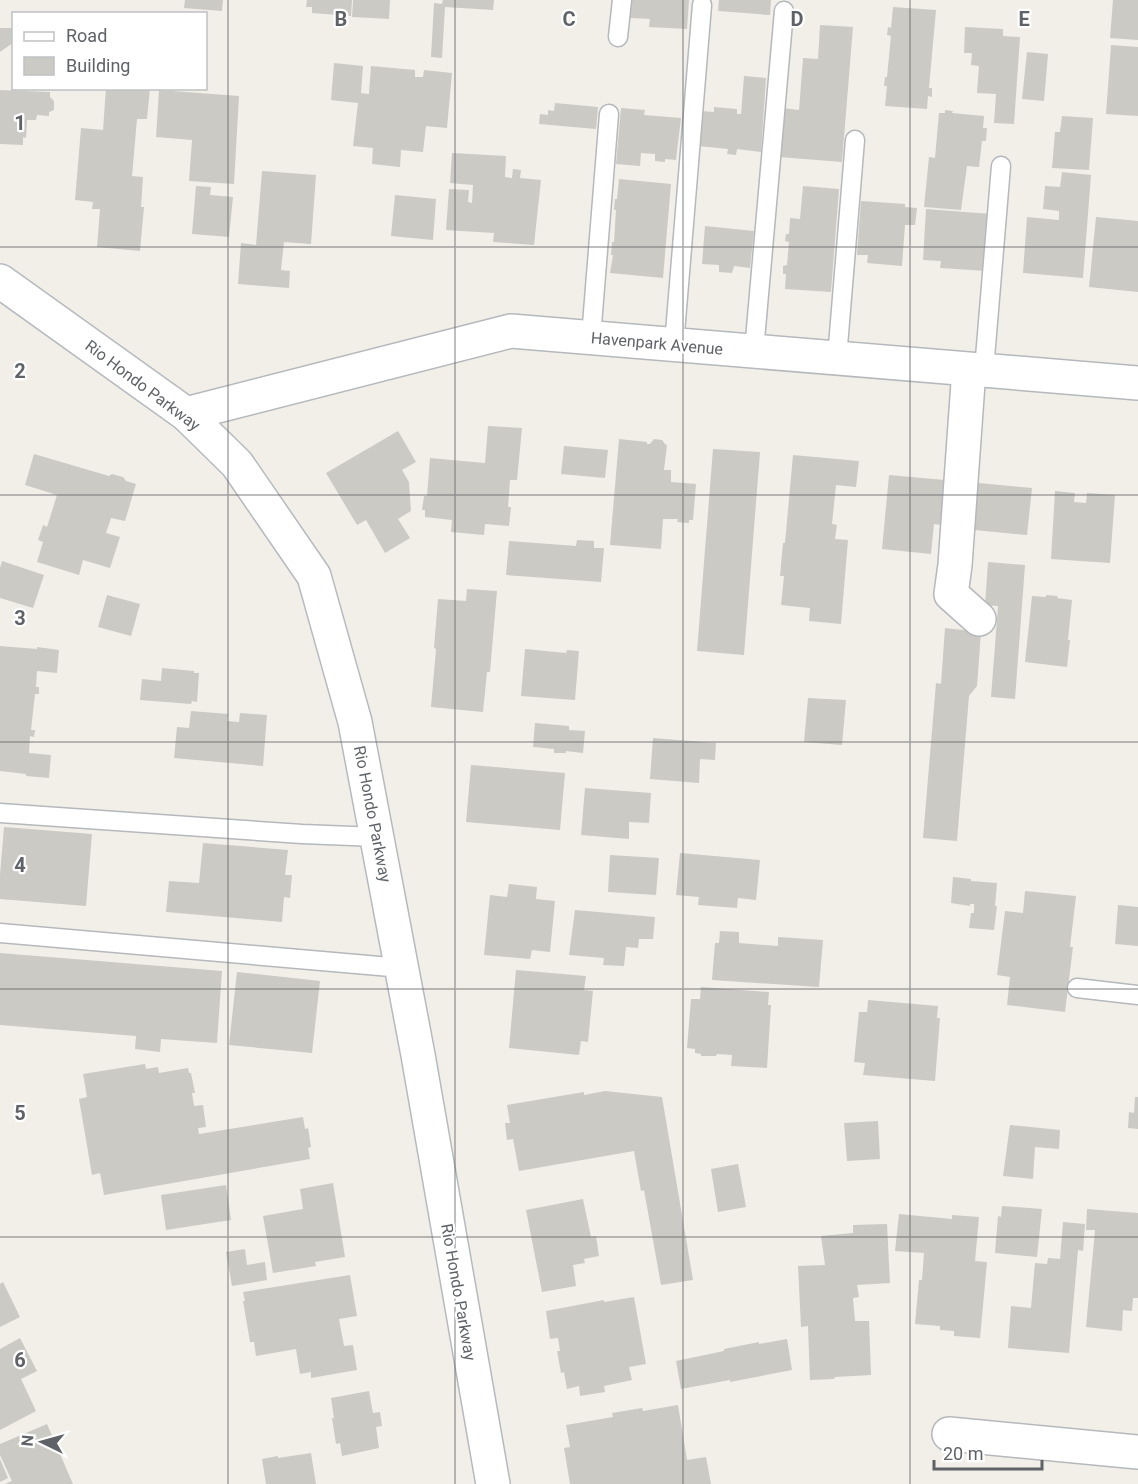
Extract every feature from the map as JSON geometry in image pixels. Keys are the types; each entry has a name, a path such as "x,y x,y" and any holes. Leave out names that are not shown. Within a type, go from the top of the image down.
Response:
{"street":[{"name":"Rio Hondo Parkway","path":"0,281 186,414 237,464 314,576 355,722 418,1055 492,1484"},
{"name":"Havenpark Avenue","path":"186,414 511,331 1138,383"},
{"path":"976,370 951,594 979,619"},
{"path":"949,1434 1138,1452"}],"lane":[{"path":"618,36 622,0"},
{"path":"674,345 702,5"},
{"path":"754,351 784,11"},
{"path":"591,337 609,114"},
{"path":"837,358 855,140"},
{"path":"976,370 1001,166"},
{"path":"0,813 377,837"},
{"path":"0,933 402,968"},
{"path":"1077,988 1138,995"}],"building":[{"path":"185,0 223,0 222,11 184,8"},
{"path":"307,0 352,0 351,16 312,13 312,7 306,7"},
{"path":"353,0 390,0 389,19 352,17"},
{"path":"443,0 494,0 493,10 445,7 442,58 431,57 434,3 442,4"},
{"path":"632,0 689,0 687,29 649,27 650,19 630,18"},
{"path":"719,0 771,0 770,15 718,11"},
{"path":"1113,0 1138,0 1138,40 1110,38"},
{"path":"893,7 936,10 929,88 932,88 932,97 928,96 927,109 885,106 887,86 884,86 891,36 887,35 888,27 891,28"},
{"path":"820,25 853,27 842,162 779,157 783,108 799,110 803,58 818,59"},
{"path":"965,27 1003,29 1003,36 1020,37 1014,124 994,123 996,94 977,93 979,66 971,65 972,53 964,53"},
{"path":"0,28 12,28 12,43 0,52"},
{"path":"1111,45 1138,47 1138,116 1106,114"},
{"path":"1027,52 1048,54 1044,101 1022,99"},
{"path":"334,63 363,66 361,93 369,94 371,66 415,70 415,77 423,77 424,70 452,73 447,128 426,126 423,152 401,150 400,167 372,164 373,148 353,146 358,103 331,100"},
{"path":"744,76 766,78 761,152 737,149 736,155 727,154 728,149 698,146 701,111 714,112 714,107 737,109 737,114 741,114"},
{"path":"0,90 50,92 50,97 54,101 54,110 49,112 49,116 37,115 36,120 27,120 26,138 23,137 23,145 0,144"},
{"path":"106,90 150,90 147,119 137,119 132,176 143,177 141,207 144,207 140,251 97,247 100,209 92,209 93,202 75,200 81,128 103,130"},
{"path":"159,90 239,96 234,184 189,181 192,140 156,137"},
{"path":"555,103 598,107 596,129 539,124 540,114 548,115 548,110 554,111"},
{"path":"621,108 645,110 644,115 681,118 676,160 655,161 655,154 641,153 640,166 616,164"},
{"path":"945,110 953,111 952,113 984,116 983,128 987,128 986,141 982,141 979,167 967,166 961,210 924,207 929,157 935,158 939,113 945,113"},
{"path":"1062,116 1093,118 1089,170 1052,168 1055,132 1060,132"},
{"path":"452,153 506,156 505,177 512,178 513,169 521,170 520,178 541,180 534,245 493,242 494,233 446,230 449,189 469,190 468,202 472,203 473,185 450,183"},
{"path":"262,171 316,175 311,244 284,242 281,270 290,271 289,288 238,284 241,243 256,245"},
{"path":"1062,172 1091,175 1083,278 1023,273 1027,217 1059,220 1059,211 1043,209 1045,186 1060,187"},
{"path":"619,179 671,184 663,278 610,273 613,255 611,255 612,242 614,242 615,199 617,199"},
{"path":"196,186 211,187 210,195 233,197 229,237 192,234"},
{"path":"803,186 839,189 831,292 785,289 786,274 783,274 783,266 787,265 789,242 785,241 786,234 789,234 790,218 800,219"},
{"path":"395,195 436,199 433,240 391,236"},
{"path":"861,201 905,204 905,207 917,208 915,225 905,225 902,266 867,263 868,255 857,255"},
{"path":"926,209 991,214 987,271 940,268 941,261 923,260"},
{"path":"1096,217 1138,221 1138,292 1089,287"},
{"path":"705,226 754,231 750,268 734,266 732,273 719,272 719,265 702,264"},
{"path":"488,426 522,428 517,480 510,480 509,526 485,524 484,535 451,532 452,520 425,517 425,510 422,510 424,496 427,496 430,458 485,463"},
{"path":"398,431 416,462 402,470 409,482 411,511 398,519 410,538 385,553 366,520 357,525 326,473"},
{"path":"619,439 647,442 647,444 654,439 662,440 667,445 664,470 671,470 671,482 696,484 693,520 689,520 689,523 677,522 678,519 663,519 661,549 610,545"},
{"path":"564,446 608,450 605,478 561,474"},
{"path":"713,449 760,452 744,655 697,651"},
{"path":"34,454 109,476 112,474 123,477 126,481 136,484 125,521 111,518 106,533 120,537 110,568 83,560 79,575 37,562 43,542 38,540 43,525 47,527 57,495 25,485"},
{"path":"793,455 859,461 856,487 836,485 832,524 837,525 835,539 848,540 841,624 809,621 810,608 781,605 784,576 780,576"},
{"path":"889,475 945,480 941,525 934,524 931,554 882,549"},
{"path":"969,482 1032,488 1027,535 964,529"},
{"path":"1055,491 1075,493 1074,502 1086,503 1087,493 1115,495 1110,563 1051,559"},
{"path":"577,540 594,541 594,548 604,548 601,582 506,575 509,541 576,546"},
{"path":"2,561 44,575 33,608 0,598"},
{"path":"988,562 1025,565 1015,699 991,697 998,606 985,605"},
{"path":"467,589 497,591 490,672 487,672 483,712 431,707 438,599 466,601"},
{"path":"107,595 140,604 131,636 98,627"},
{"path":"1046,595 1072,600 1067,667 1025,662 1032,596 1046,597"},
{"path":"945,628 981,632 977,686 969,696 957,841 923,838 936,683 941,684"},
{"path":"0,646 59,650 57,673 37,671 36,687 39,687 39,694 35,694 31,730 35,730 34,737 30,736 29,753 51,755 49,778 0,771"},
{"path":"525,649 566,653 567,650 579,651 575,700 521,696"},
{"path":"162,668 199,673 197,702 192,701 191,704 140,700 142,679 161,681"},
{"path":"808,698 846,700 842,745 804,742"},
{"path":"191,711 228,714 227,721 239,722 240,713 267,715 263,766 174,758 177,727 189,728"},
{"path":"535,723 569,726 569,730 585,731 583,753 566,751 566,753 554,753 554,749 533,747"},
{"path":"653,738 716,743 715,760 700,759 699,783 650,779"},
{"path":"471,765 565,773 560,830 466,822"},
{"path":"585,788 651,793 649,823 629,822 629,839 581,835"},
{"path":"4,827 92,834 86,906 0,899"},
{"path":"203,843 288,850 285,875 292,875 290,898 284,897 282,922 166,912 169,881 199,883"},
{"path":"680,853 760,860 756,900 738,898 737,908 698,905 699,897 676,895"},
{"path":"610,855 659,858 656,895 608,892"},
{"path":"953,877 997,883 994,930 969,928 971,913 974,913 974,904 970,906 951,903"},
{"path":"509,884 537,887 536,899 555,901 550,952 532,950 530,959 484,955 490,895 507,897"},
{"path":"1025,891 1076,896 1070,947 1073,947 1065,1012 1007,1005 1010,977 997,975 1005,911 1023,913"},
{"path":"1118,905 1138,907 1138,946 1115,944"},
{"path":"575,910 655,917 653,939 639,939 638,948 626,947 624,966 603,965 604,958 569,955"},
{"path":"720,931 739,932 739,943 778,946 778,937 823,940 819,987 712,980 715,943 719,943"},
{"path":"0,953 222,971 217,1043 161,1039 160,1052 135,1049 136,1036 0,1025"},
{"path":"516,970 586,976 584,990 593,991 588,1042 581,1041 579,1055 509,1048"},
{"path":"237,972 320,981 312,1053 229,1045"},
{"path":"701,987 769,992 768,1005 771,1005 767,1068 731,1066 732,1055 701,1056 695,1053 695,1049 687,1048 691,999 700,999"},
{"path":"868,1000 938,1006 937,1018 940,1018 935,1081 863,1075 865,1063 854,1062 859,1012 867,1012"},
{"path":"145,1064 146,1069 158,1067 159,1073 188,1068 195,1093 192,1093 194,1106 203,1105 206,1127 198,1128 199,1134 303,1117 305,1129 308,1128 310,1159 104,1195 100,1173 92,1175 79,1099 87,1097 83,1074"},
{"path":"605,1091 662,1097 693,1280 661,1285 644,1190 641,1191 634,1151 519,1171 513,1139 507,1140 505,1123 510,1123 507,1105 584,1092 584,1095"},
{"path":"1135,1097 1138,1097 1138,1129 1128,1128 1129,1112 1134,1113"},
{"path":"878,1121 880,1159 847,1161 844,1123"},
{"path":"1010,1125 1060,1130 1059,1149 1035,1147 1033,1179 1003,1176"},
{"path":"738,1164 746,1207 718,1212 711,1169"},
{"path":"333,1183 345,1257 315,1262 316,1266 273,1273 263,1216 303,1209 300,1189"},
{"path":"226,1185 231,1220 166,1230 161,1195"},
{"path":"583,1199 591,1237 596,1236 599,1256 584,1259 585,1263 573,1265 576,1286 542,1292 526,1210"},
{"path":"1002,1206 1042,1209 1037,1257 995,1253 998,1216 1001,1217"},
{"path":"1087,1209 1138,1213 1138,1298 1133,1298 1132,1311 1123,1310 1122,1331 1086,1327 1095,1230 1086,1230"},
{"path":"899,1214 952,1219 952,1215 979,1217 975,1261 987,1262 980,1338 954,1336 954,1331 940,1330 940,1326 915,1324 924,1253 895,1251"},
{"path":"1063,1222 1085,1224 1083,1251 1078,1250 1069,1353 1008,1348 1011,1306 1031,1308 1035,1263 1047,1264 1048,1258 1060,1259"},
{"path":"887,1224 890,1283 857,1285 859,1297 853,1298 855,1321 869,1321 871,1375 810,1380 808,1326 801,1327 798,1266 825,1265 821,1236 853,1233 853,1225"},
{"path":"245,1249 247,1265 265,1262 267,1280 232,1286 226,1252"},
{"path":"350,1275 357,1316 339,1319 344,1346 353,1345 357,1370 311,1378 311,1372 300,1374 296,1349 256,1356 254,1342 250,1342 243,1292"},
{"path":"3,1282 20,1317 0,1327 0,1284"},
{"path":"634,1297 646,1364 629,1367 632,1380 604,1386 605,1392 580,1396 579,1386 567,1389 557,1351 560,1351 558,1338 550,1339 546,1311"},
{"path":"20,1338 37,1371 21,1379 36,1411 0,1430 0,1349"},
{"path":"787,1339 792,1370 681,1389 676,1361 759,1342 759,1344"},
{"path":"369,1391 373,1413 380,1412 382,1426 376,1427 379,1448 342,1456 340,1443 336,1444 331,1398"},
{"path":"678,1405 687,1460 706,1457 711,1484 570,1484 564,1448 570,1447 566,1425 613,1417 612,1413"},
{"path":"47,1424 73,1484 5,1484 12,1481 0,1455 0,1444"},
{"path":"311,1453 316,1484 266,1484 262,1459"},
{"path":"0,1459 8,1478 0,1482"}]}
